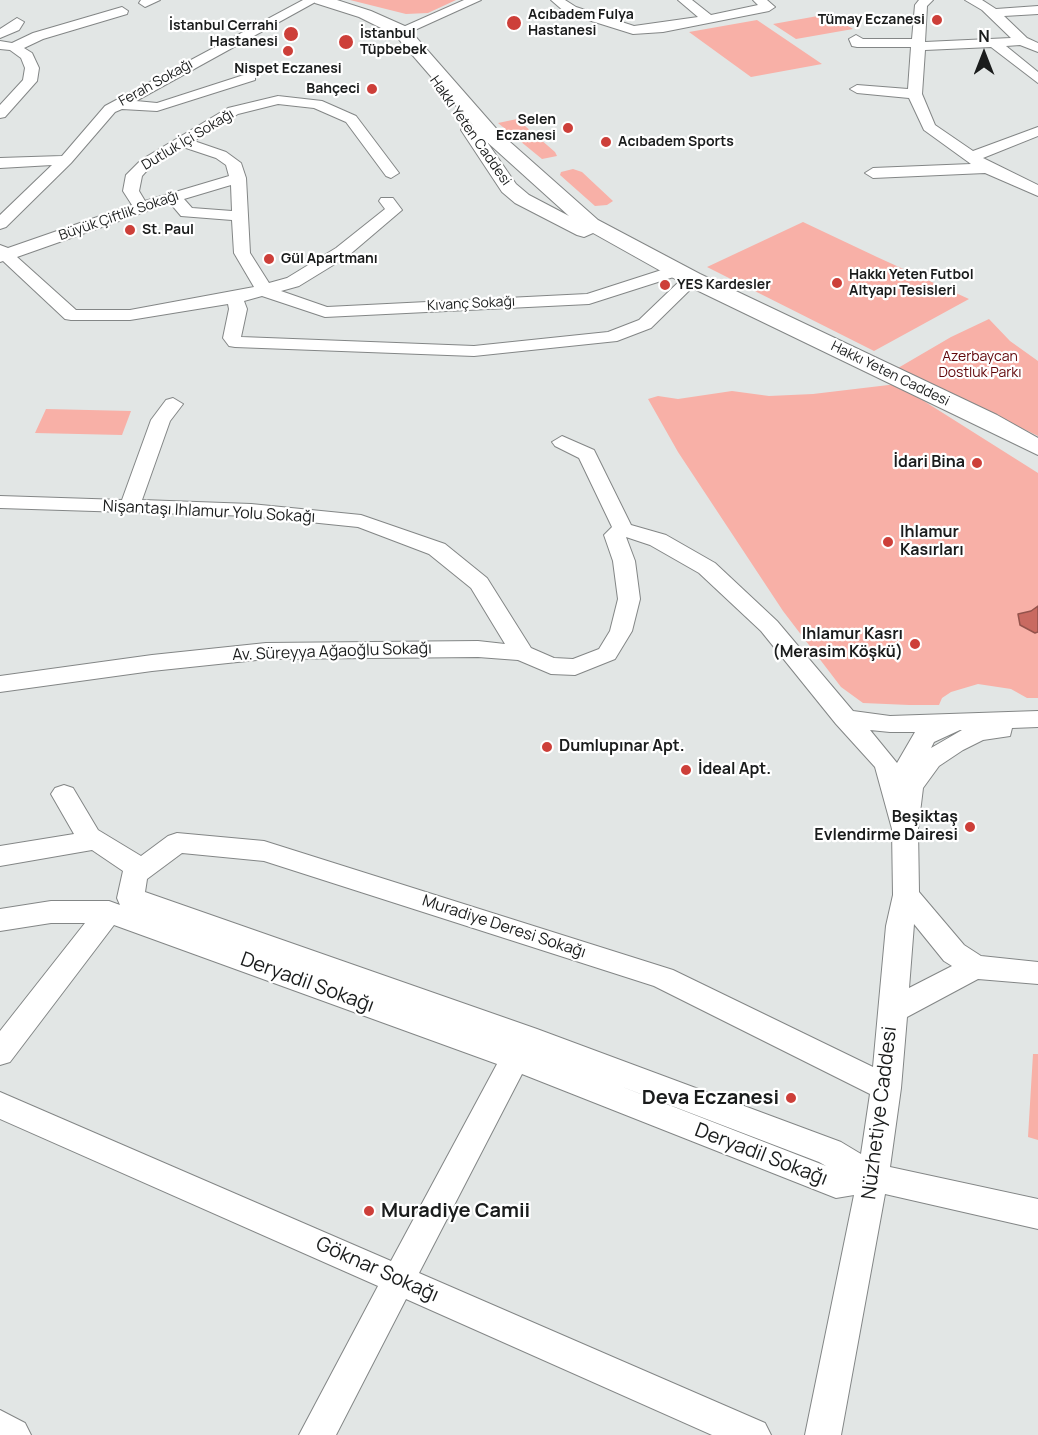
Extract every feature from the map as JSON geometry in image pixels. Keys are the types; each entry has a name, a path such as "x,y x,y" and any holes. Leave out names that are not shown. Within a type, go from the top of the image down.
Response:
{"main road":[{"name":"Hakkı Yeten Caddesi","path":"311,1 365,14 416,46 494,138 591,224 685,274 988,420 1038,448"},
{"name":"Hakkı Yeten Caddesi","path":"311,1 398,34 443,89 478,145 509,188 522,199 645,260 685,274"},
{"path":"478,145 493,154 515,176 530,178 536,173"},
{"path":"522,199 538,191 551,190 565,206 578,213"}],"street":[{"path":"398,34 475,0"},
{"path":"557,0 570,10 633,30 663,28 769,7 759,0"},
{"path":"684,0 708,19"},
{"path":"927,0 921,5 915,94 929,127 987,168 1038,191"},
{"name":"Ferah Sokağı","path":"0,224 66,160 110,109 311,1"},
{"path":"975,1 993,13 1022,41 1038,48"},
{"path":"993,13 1038,10"},
{"path":"7,46 122,11"},
{"path":"365,14 402,20 435,17"},
{"path":"416,46 422,28 435,17"},
{"path":"0,28 16,22 15,27 0,34"},
{"path":"856,39 857,43 919,44 996,44 1022,41"},
{"path":"996,44 1038,79"},
{"path":"0,114 30,81 32,68 27,56 7,46"},
{"path":"119,104 157,107 246,75 278,100 316,105 351,119 391,173"},
{"path":"857,89 915,94"},
{"name":"Dutluk İçi Sokağı","path":"141,207 131,191 134,174 146,163 234,111 278,100"},
{"path":"972,157 1038,131"},
{"path":"182,141 233,163 238,178 242,253 265,291"},
{"path":"0,163 66,160"},
{"path":"873,172 987,168"},
{"name":"Büyük Çiftlik Sokağı","path":"2,254 141,207 238,178"},
{"path":"173,197 187,213 240,216"},
{"path":"2,254 71,315 130,315 234,298 293,282 342,252 394,210 387,201"},
{"path":"234,298 238,309 232,338 235,342 474,351 611,337 645,324 685,274"},
{"name":"Kıvanç Sokağı","path":"265,291 325,312 589,298 685,274"},
{"path":"129,508 161,420 173,404"},
{"path":"562,442 587,454 623,529 658,540 707,568 769,626 844,718 886,764 905,829"},
{"name":"Nişantaşı Ihlamur Yolu Sokağı","path":"0,502 129,508 251,510 361,521 437,549 479,583 522,652"},
{"path":"522,652 551,666 575,667 607,654 621,631 629,599 624,561 615,535 623,529"},
{"name":"Av. Süreyya Ağaoğlu Sokağı","path":"0,684 152,663 266,651 478,649 522,652"},
{"path":"844,718 890,724 1038,719"},
{"name":"Nüzhetiye Caddesi","path":"823,1435 873,1177 886,1088 900,926 906,895 905,829 911,787 909,764 925,736 961,720"},
{"name":"Nüzhetiye Caddesi","path":"911,787 930,760 954,744 979,732 1038,726"},
{"path":"0,1053 119,905 135,874 141,870 117,851 89,837 64,794"},
{"path":"0,856 96,840"},
{"name":"Muradiye Deresi Sokağı","path":"141,870 177,843 264,851 663,978 886,1088"},
{"path":"906,895 954,952 975,968"},
{"name":"Deryadil Sokağı","path":"119,905 836,1184 873,1177"},
{"name":"Deryadil Sokağı","path":"0,920 119,905 538,1042 830,1152 873,1177"},
{"path":"893,1010 975,968 1038,973"},
{"path":"317,1435 515,1058"},
{"name":"Göknar Sokağı","path":"0,1105 753,1435"},
{"path":"873,1177 1038,1214"},
{"path":"0,1428 13,1435"}],"green space":[{"path":"350,0 456,0 428,13 406,14"},
{"path":"829,14 853,29 796,39 773,24"},
{"path":"757,20 822,64 751,77 689,32"},
{"path":"517,119 557,156 542,159 498,123"},
{"path":"573,169 582,172 613,201 607,205 595,206 560,175 561,172"},
{"name":"Hakkı Yeten Futbol Altyapı Tesisleri","path":"803,222 969,299 874,351 707,267"},
{"name":"Azerbaycan Dostluk Parkı","path":"989,319 1010,341 1038,361 1038,436 898,368 951,337"},
{"name":"Ihlamur Kasırları","path":"897,384 1038,473 1038,698 1027,698 1011,689 978,684 951,692 942,698 939,705 863,703 841,687 783,611 678,452 648,399 658,396 678,399 732,391 769,396 813,394"},
{"path":"46,409 131,411 122,435 35,433"},
{"path":"1033,1054 1038,1054 1038,1140 1028,1137"}],"shaded area":[{"path":"1038,606 1038,632 1035,633 1020,625 1018,614 1031,611"}],"place":[{"name":"Tümay Eczanesi","path":"937,20"},
{"name":"Acıbadem Fulya Hastanesi","path":"514,23"},
{"name":"İstanbul Cerrahi Hastanesi","path":"291,34"},
{"name":"İstanbul Tüpbebek","path":"346,42"},
{"name":"Nispet Eczanesi","path":"288,51"},
{"name":"Bahçeci","path":"372,89"},
{"name":"Selen Eczanesi","path":"568,128"},
{"name":"Acıbadem Sports","path":"606,142"},
{"name":"St. Paul","path":"130,230"},
{"name":"Gül Apartmanı","path":"269,259"},
{"name":"Hakkı Yeten Futbol Altyapı Tesisleri","path":"837,283"},
{"name":"YES Kardesler","path":"665,285"},
{"name":"İdari Bina","path":"977,463"},
{"name":"Ihlamur Kasırları","path":"888,542"},
{"name":"Ihlamur Kasrı (Merasim Köşkü)","path":"915,644"},
{"name":"Dumlupınar Apt.","path":"547,747"},
{"name":"İdeal Apt.","path":"686,770"},
{"name":"Beşiktaş Evlendirme Dairesi","path":"970,827"},
{"name":"Deva Eczanesi","path":"791,1098"},
{"name":"Muradiye Camii","path":"369,1211"}]}
